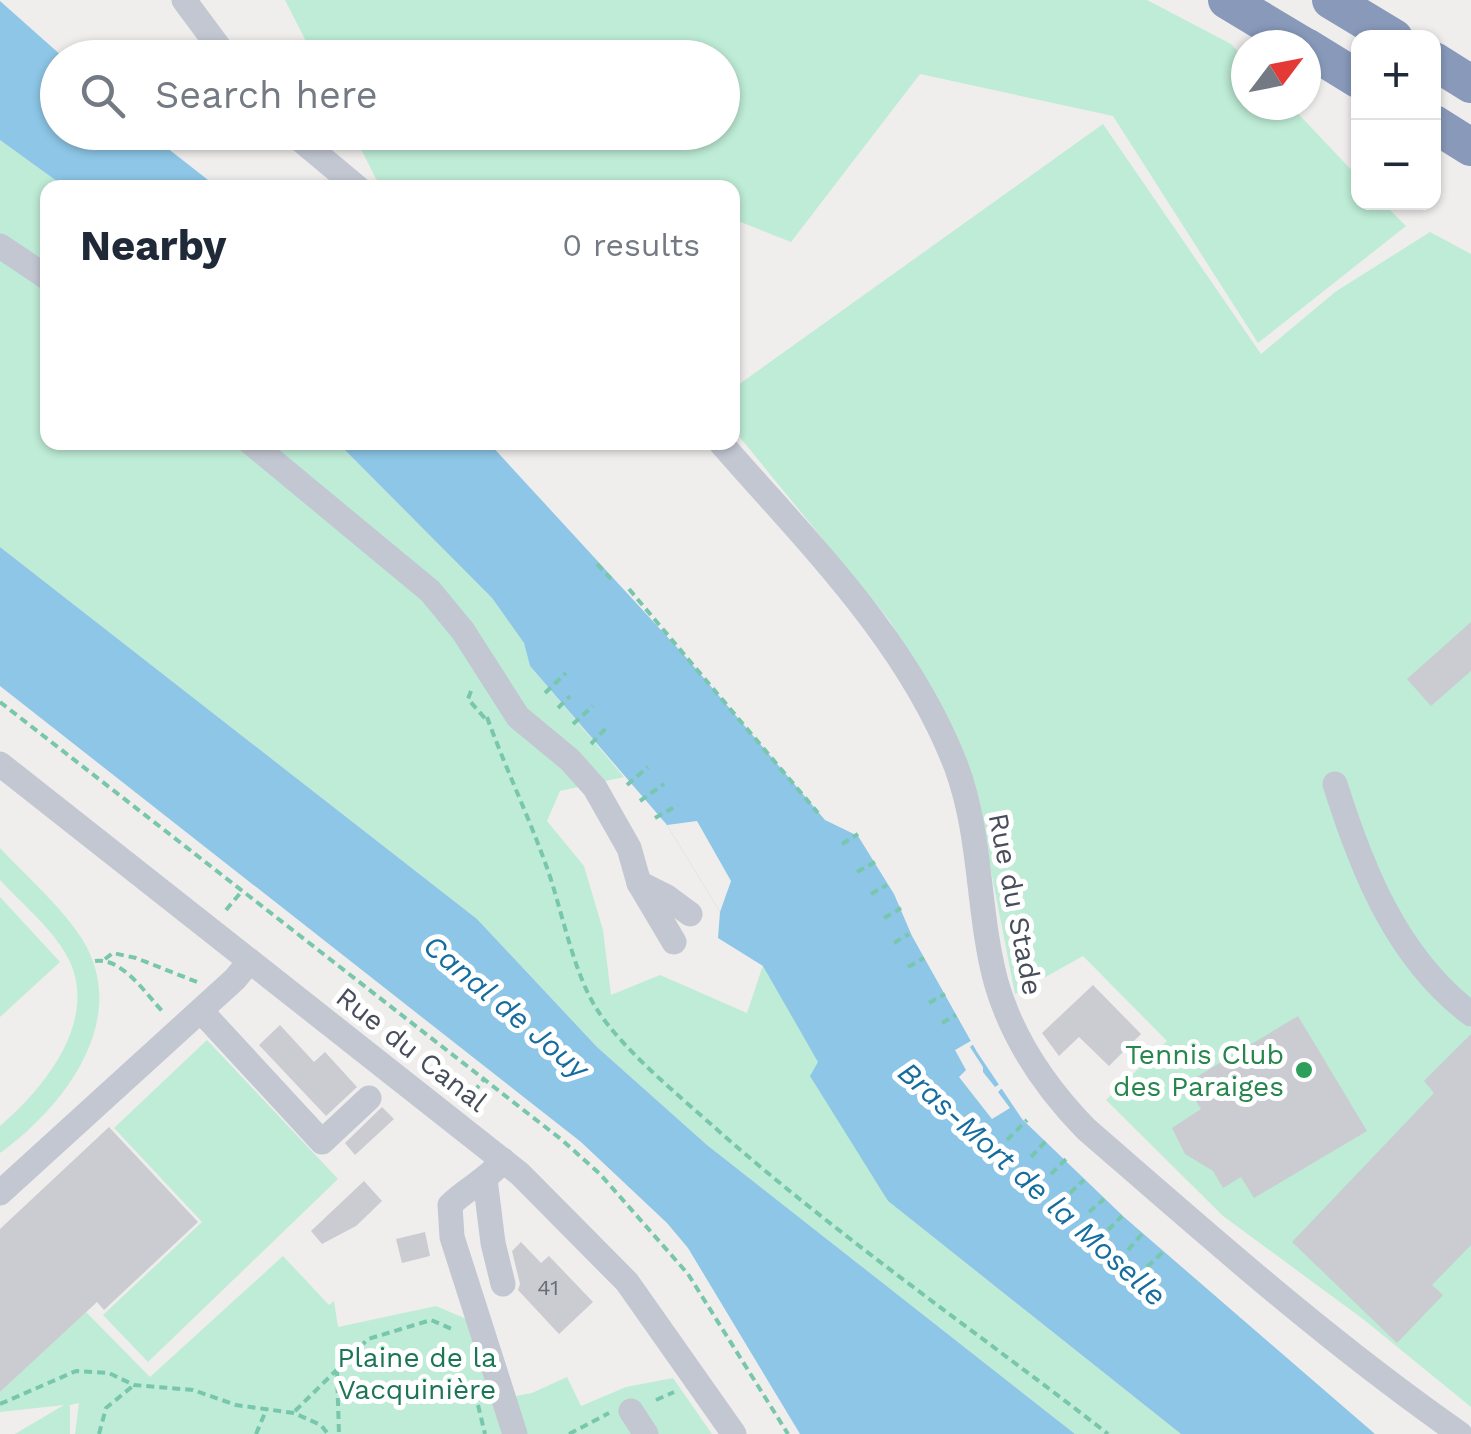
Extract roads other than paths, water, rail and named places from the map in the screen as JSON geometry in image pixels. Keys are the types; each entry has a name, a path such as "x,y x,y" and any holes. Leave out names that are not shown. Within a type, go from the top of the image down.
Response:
{"highway":[{"path":"1227,0 1277,30"},
{"path":"1330,0 1381,30"},
{"path":"1321,56 1351,74"},
{"path":"1441,65 1471,84"},
{"path":"1441,129 1471,148"}],"street":[{"path":"184,0 214,40"},
{"path":"313,150 349,180"},
{"path":"0,246 40,273"},
{"path":"260,450 430,591 463,631 518,718 570,760 595,788 629,848 639,883 674,942"},
{"name":"Rue du Stade","path":"727,450 879,625 936,726 956,767 970,822 990,951 1006,1012 1024,1048 1062,1105 1262,1282 1391,1385 1460,1434"},
{"name":"Rue du Canal","path":"0,764 503,1160 590,1241 626,1282 734,1434"},
{"path":"1335,784 1357,852 1380,902 1413,957 1471,1014"},
{"path":"639,883 690,914"},
{"path":"0,1193 200,1012 250,961"},
{"path":"200,1012 322,1142 369,1098"},
{"path":"503,1160 450,1205 452,1237 515,1434"},
{"path":"485,1179 503,1284"},
{"path":"631,1412 646,1434"}],"water":[{"path":"0,1 44,40 40,40 40,150 170,150 208,180 55,180 0,140"},
{"name":"Bras-Mort de la Moselle","path":"345,450 495,450 684,655 825,820 858,836 894,894 912,936 977,1052 1022,1119 1124,1217 1375,1434 1181,1434 888,1201 810,1076 818,1062 763,966 718,938 720,912 667,825 530,666 524,643 492,598"},
{"name":"Canal de Jouy","path":"0,547 477,919 597,1047 707,1145 1075,1434 800,1434 688,1248 581,1142 0,686"}],"place":[{"name":"Tennis Club des Paraiges","path":"1304,1070"}],"park label":[{"name":"Plaine de la Vacquinière","path":"417,1373"}]}
